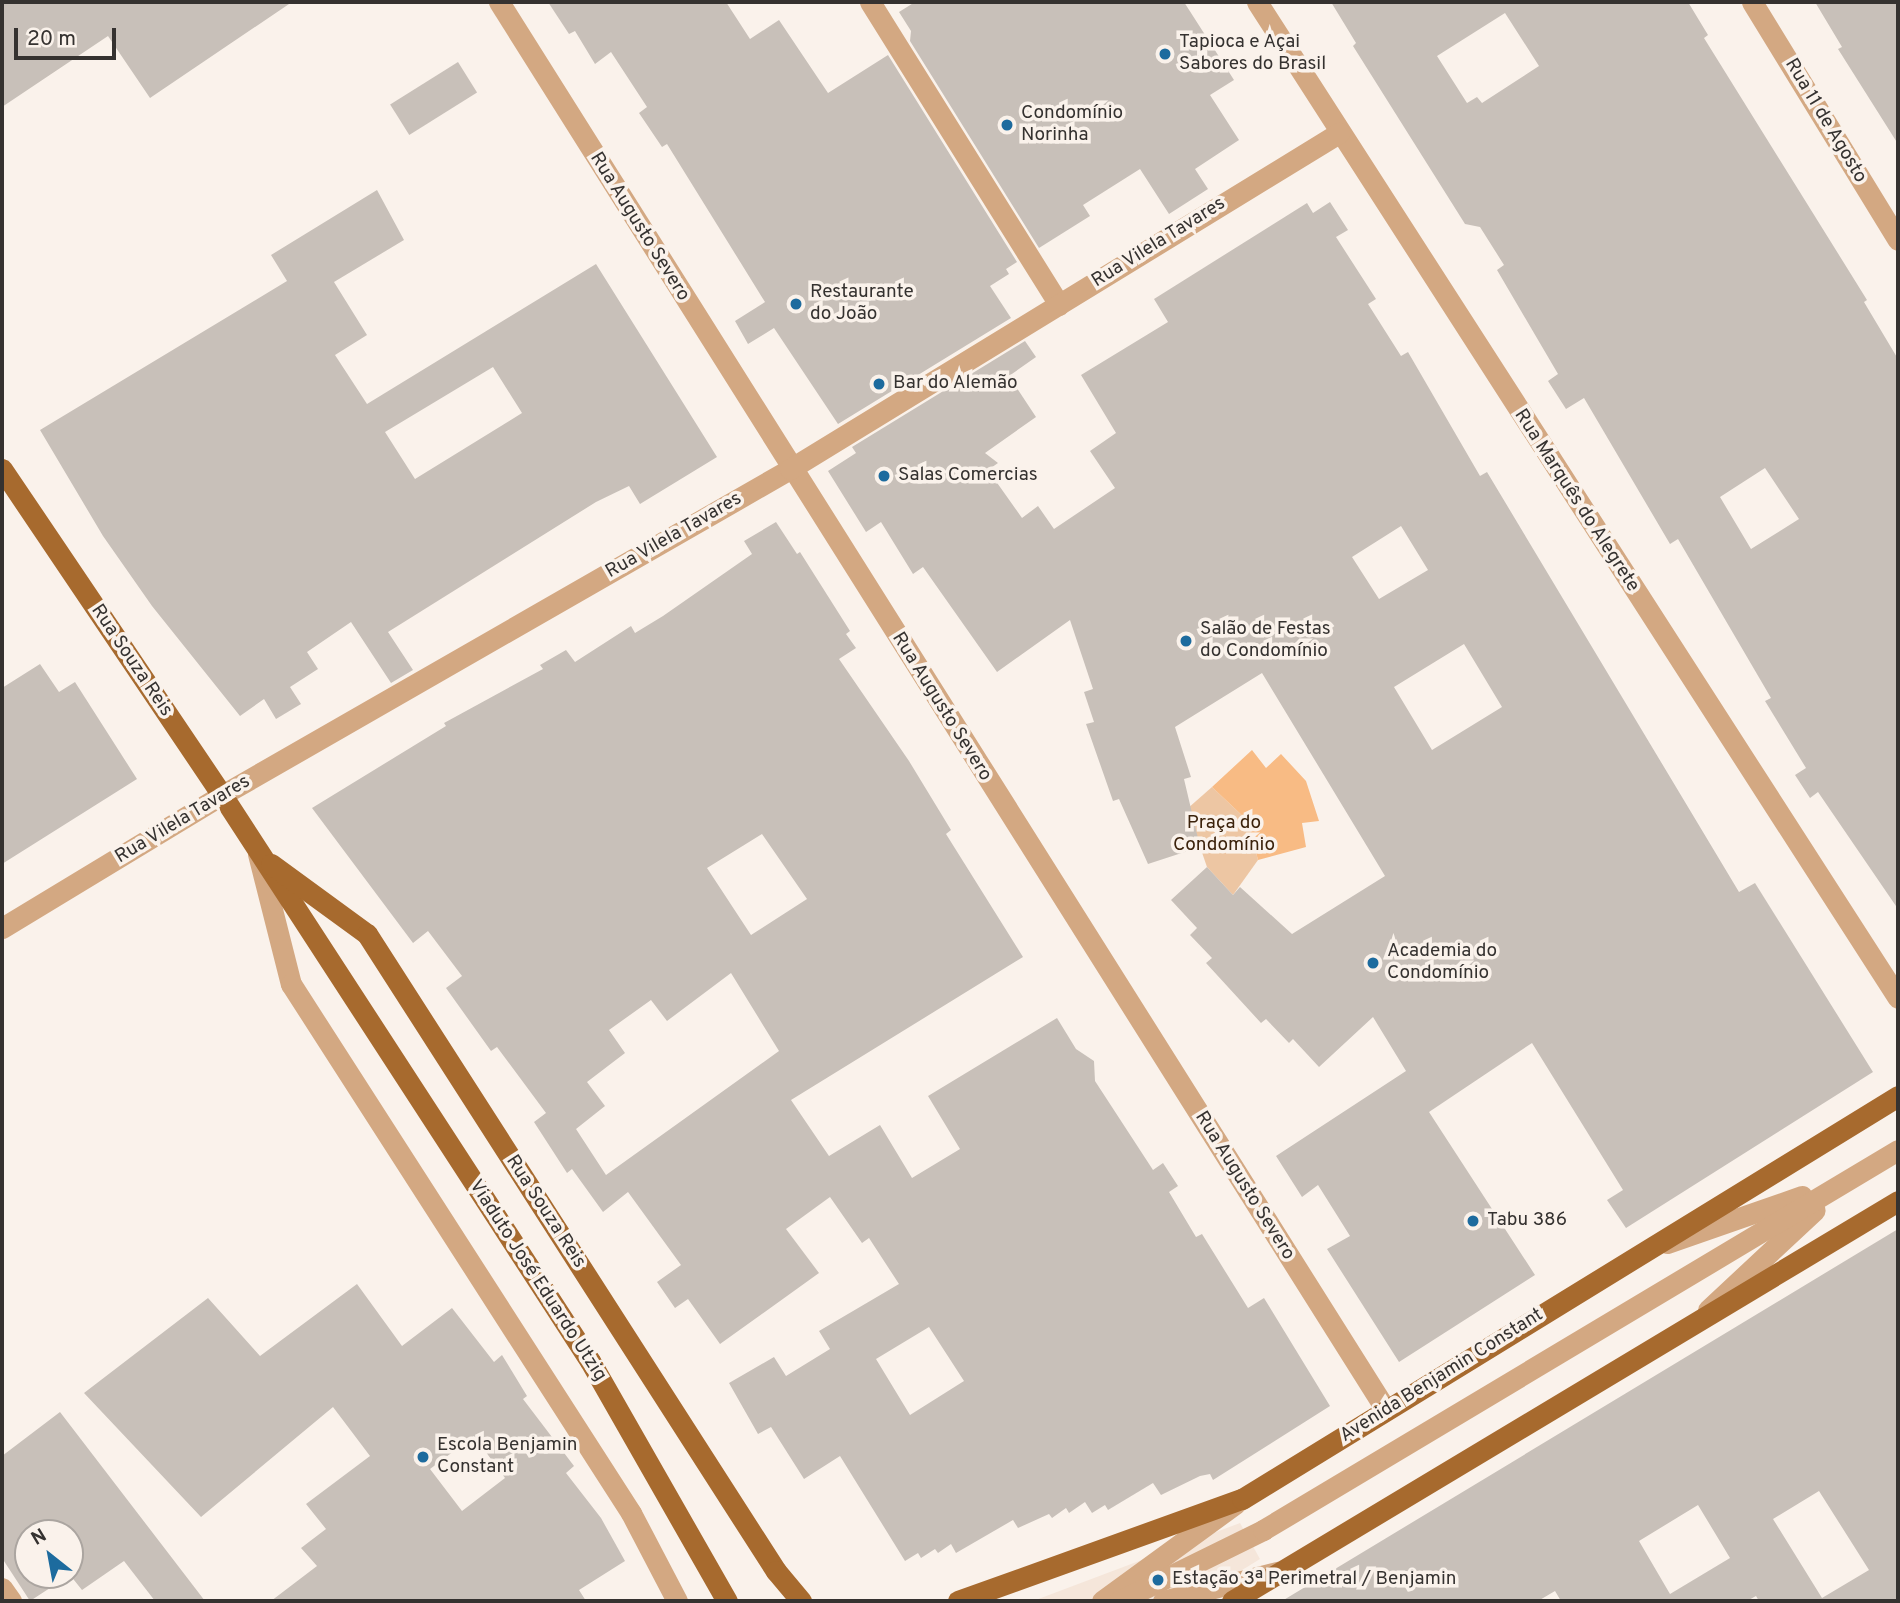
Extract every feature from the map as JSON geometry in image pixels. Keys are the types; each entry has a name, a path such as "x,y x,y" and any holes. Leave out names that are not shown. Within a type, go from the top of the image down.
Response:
{"main road":[{"name":"Rua Souza Reis","path":"2,469 222,795 335,969"},
{"name":"Rua Souza Reis","path":"258,854 367,934 776,1571 801,1601"},
{"name":"Viaduto José Eduardo Utzig","path":"335,969 590,1361 727,1601"},
{"name":"Avenida Benjamin Constant","path":"958,1601 1242,1499 1898,1096"},
{"path":"1232,1601 1898,1201"}],"street":[{"name":"Rua Augusto Severo","path":"499,2 790,469 1386,1410"},
{"path":"870,2 1059,304"},
{"name":"Rua Marquês do Alegrete","path":"1257,2 1898,998"},
{"name":"Rua 11 de Agosto","path":"1752,2 1898,240"},
{"name":"Rua Vilela Tavares","path":"2,928 222,795 790,469 1339,133"},
{"name":"Rua Souza Reis","path":"258,854 291,984 631,1513 677,1601"},
{"path":"1119,1601 1264,1530 1898,1150"},
{"path":"1645,1251 1847,1180"},
{"path":"1691,1325 1847,1180"},
{"path":"1102,1601 1242,1499"},
{"path":"1163,1601 1285,1569"},
{"path":"2,1588 11,1601"}],"shaded area":[{"path":"1252,750 1266,768 1281,754 1306,781 1319,821 1302,823 1306,847 1258,860 1248,821 1212,787"},
{"name":"Estação 3ª Perimetral / Benjamin","path":"1240,1523 1260,1559 1192,1601 1033,1601"}],"green space":[{"name":"Praça do Condomínio","path":"1212,787 1248,821 1258,860 1233,895 1207,867 1187,809"}],"building":[{"path":"2,2 292,2 150,98 108,36 2,107"},
{"path":"548,2 726,2 750,39 779,20 828,93 888,55 1017,262 1006,269 1009,274 990,286 1011,318 838,424 774,328 748,344 735,321 765,302 667,144 662,147 639,113 647,107 611,52 595,64 575,31 569,34"},
{"path":"915,2 1184,2 1234,80 1210,95 1239,140 1195,169 1208,189 1169,214 1140,169 1083,205 1090,216 1039,248 910,41 911,31 899,12"},
{"path":"1331,2 1688,2 1708,35 1704,38 1867,300 1864,302 1898,359 1898,909 1818,792 1810,798 1795,775 1806,768 1765,701 1771,698 1678,539 1670,544 1584,398 1566,409 1548,381 1558,374 1497,270 1504,265 1480,227 1465,224 1353,46 1356,43","holes":["1505,13 1539,66 1482,103 1477,97 1467,103 1437,56","1765,468 1799,519 1751,549 1720,497"]},
{"path":"1815,2 1898,2 1898,144 1838,49 1842,47"},
{"path":"458,62 477,93 409,135 390,104"},
{"path":"377,190 404,240 334,282 367,335 335,355 367,404 596,264 717,457 640,504 629,486 596,502 388,632 413,670 391,683 351,622 307,652 318,669 290,687 301,704 276,719 264,699 240,716 152,606 103,536 40,430 287,281 271,255","holes":["493,367 522,413 415,479 385,432"]},
{"path":"1330,202 1348,230 1336,237 1376,299 1368,304 1401,356 1408,352 1480,476 1487,472 1739,892 1755,883 1873,1072 1626,1228 1607,1200 1623,1190 1532,1043 1429,1112 1535,1275 1399,1362 1327,1249 1350,1236 1318,1185 1302,1197 1276,1156 1406,1071 1373,1017 1319,1067 1293,1039 1289,1043 1266,1019 1261,1023 1206,963 1212,958 1190,935 1197,928 1171,900 1207,867 1233,895 1240,887 1292,934 1385,876 1262,673 1175,727 1191,777 1184,779 1200,847 1148,864 1119,799 1113,801 1086,724 1094,722 1084,692 1093,689 1070,620 997,672 923,567 913,574 881,522 866,532 828,471 856,453 852,447 1025,341 1036,357 1009,376 1036,417 985,453 998,463 988,470 1022,518 1038,506 1054,529 1115,488 1090,451 1116,433 1081,375 1168,322 1154,299 1307,203 1313,213","holes":["1401,526 1428,570 1379,599 1352,557","1464,644 1502,707 1432,750 1394,687"]},
{"path":"776,522 797,554 800,552 850,631 846,634 856,648 839,659 909,761 951,830 946,834 1023,957 791,1100 829,1156 880,1125 912,1178 960,1149 928,1096 1057,1018 1076,1049 1094,1061 1095,1081 1153,1170 1163,1163 1178,1186 1169,1192 1196,1237 1202,1234 1248,1308 1264,1298 1330,1406 1213,1480 1210,1474 1200,1476 1161,1495 1153,1483 1108,1510 1105,1505 1092,1513 1085,1502 1069,1513 1066,1508 1052,1518 1049,1514 1018,1528 1013,1520 956,1553 951,1544 938,1553 935,1549 921,1558 918,1553 905,1561 840,1456 804,1479 771,1427 758,1434 729,1383 774,1357 786,1376 830,1349 819,1331 899,1284 869,1238 862,1243 830,1197 786,1229 819,1273 720,1344 688,1299 675,1308 657,1282 681,1265 628,1192 603,1212 572,1169 567,1173 534,1122 546,1113 497,1047 491,1051 446,988 462,976 428,931 413,943 312,808 446,726 444,723 543,669 540,665 566,650 575,662 631,626 635,633 663,616 752,554 744,541","holes":["762,834 807,899 751,935 707,868","731,973 779,1051 606,1175 576,1129 605,1106 587,1082 625,1053 609,1030 651,1000 667,1021","929,1327 964,1381 910,1415 876,1359"]},
{"path":"40,664 59,692 75,682 137,779 2,864 2,688"},
{"path":"1898,1229 1898,1601 1759,1601 1756,1596 1747,1601 1561,1601 1555,1591 1538,1601 1282,1601","holes":["1819,1491 1869,1570 1822,1598 1773,1519","1698,1505 1730,1558 1670,1594 1639,1541"]},
{"path":"357,1284 402,1346 452,1308 494,1362 502,1355 527,1396 523,1399 574,1466 566,1473 601,1518 625,1561 579,1590 586,1601 271,1601 317,1566 301,1548 326,1529 306,1504 370,1456 333,1407 201,1517 84,1393 208,1298 260,1356","holes":["474,1436 505,1478 462,1511 430,1469"]},
{"path":"60,1412 205,1601 155,1601 124,1561 84,1589 84,1519 14,1519 14,1576 2,1558 2,1456"},
{"path":"22,1589 48,1589 30,1601"}],"place":[{"name":"Tapioca e Açai Sabores do Brasil","path":"1165,54"},
{"name":"Condomínio Norinha","path":"1007,125"},
{"name":"Restaurante do João","path":"796,304"},
{"name":"Bar do Alemão","path":"879,384"},
{"name":"Salas Comercias","path":"884,476"},
{"name":"Salão de Festas do Condomínio","path":"1186,641"},
{"name":"Academia do Condomínio","path":"1373,963"},
{"name":"Tabu 386","path":"1473,1221"},
{"name":"Escola Benjamin Constant","path":"423,1457"},
{"name":"Estação 3ª Perimetral / Benjamin","path":"1158,1580"}]}
